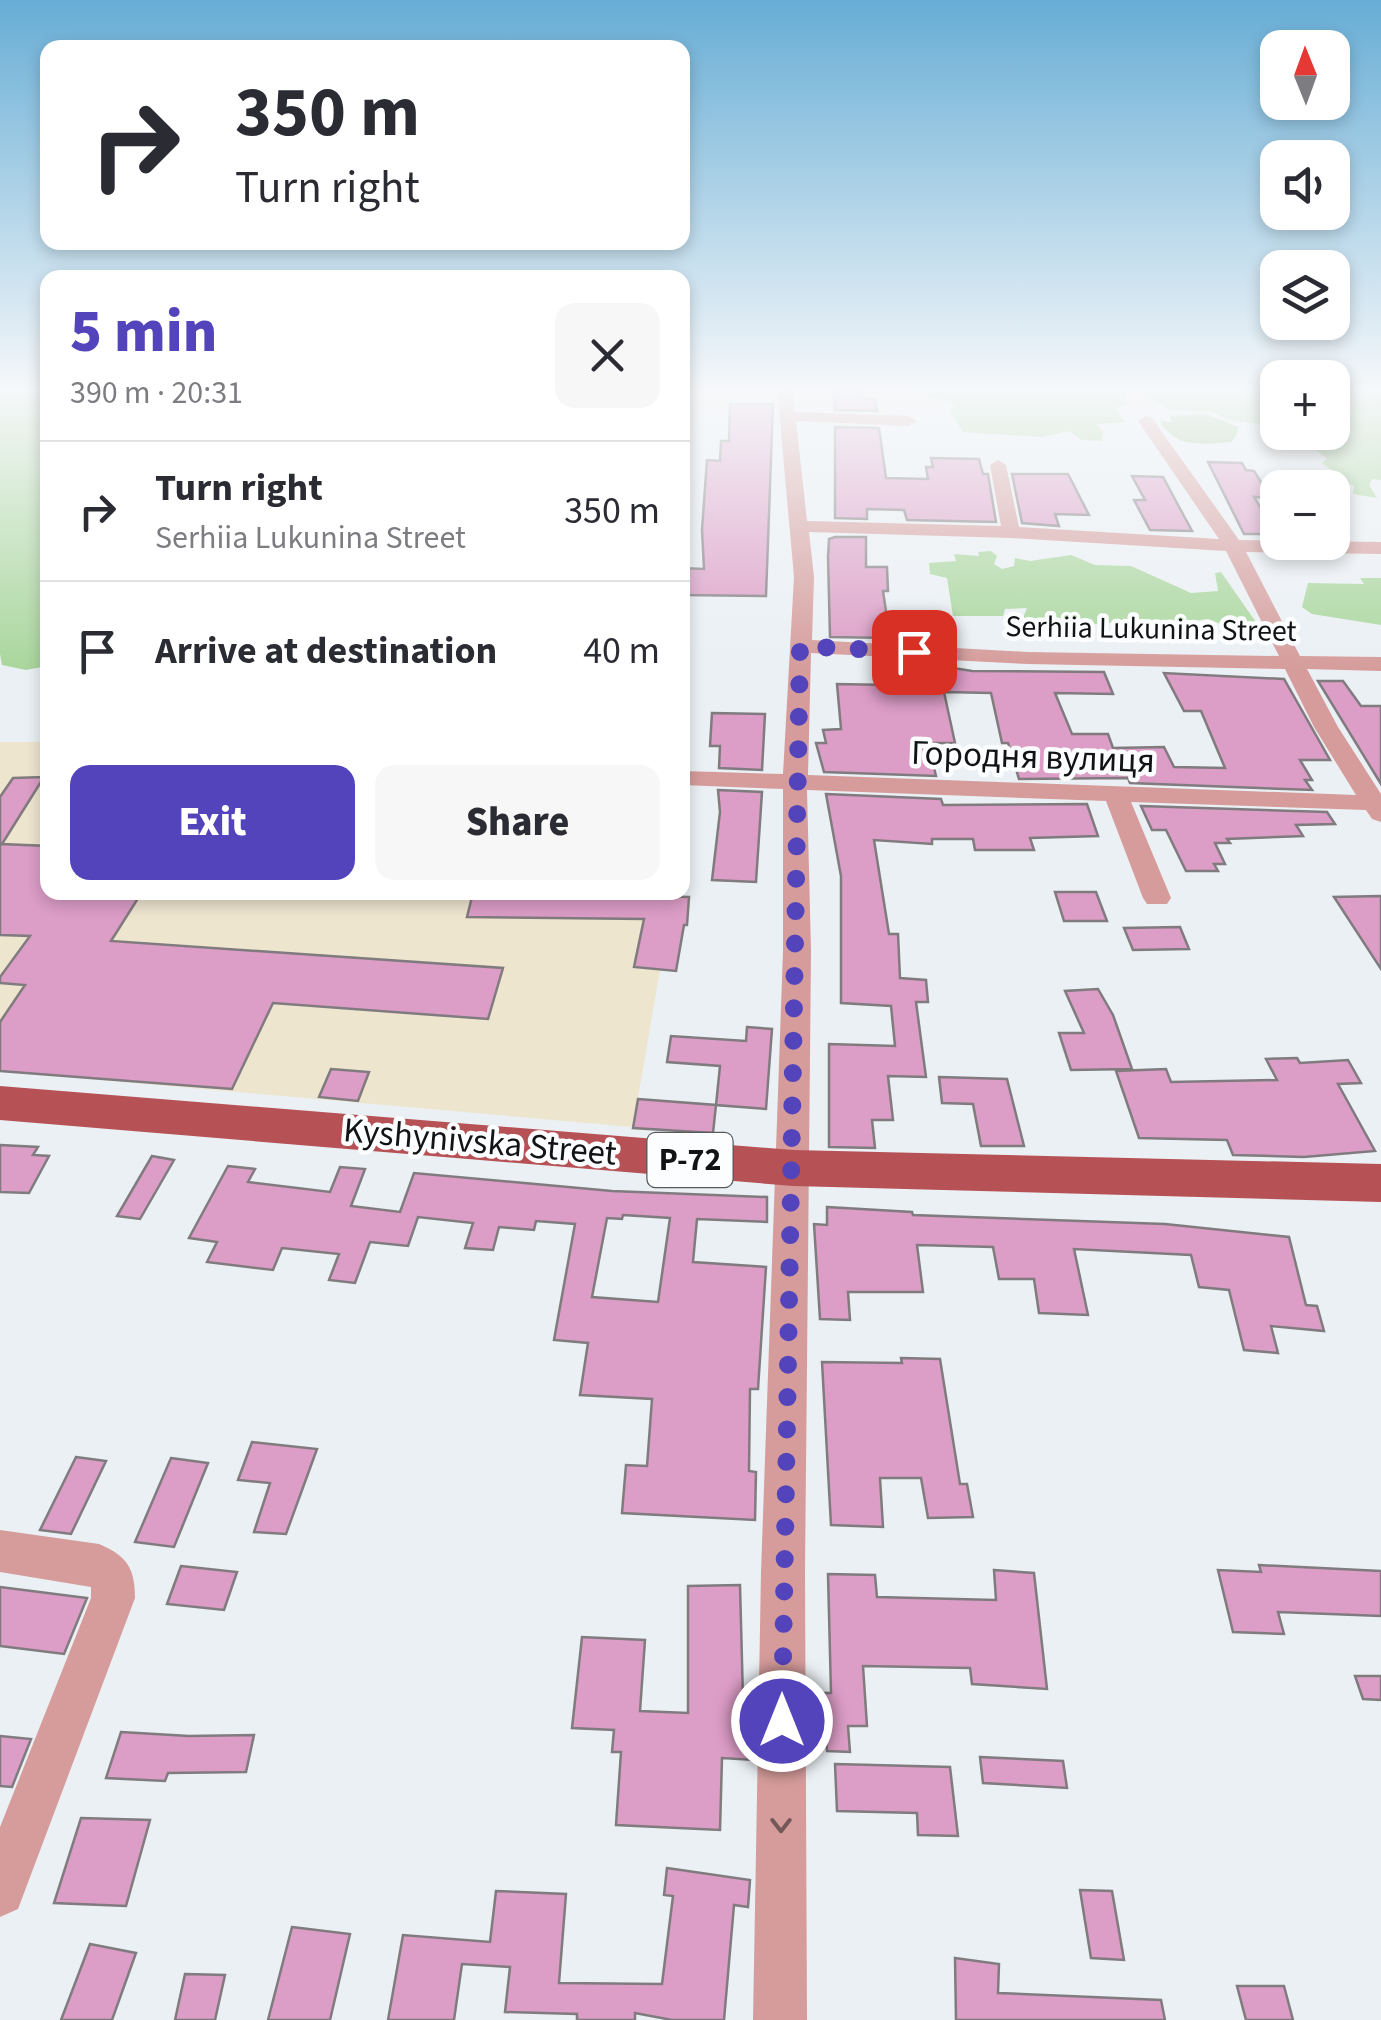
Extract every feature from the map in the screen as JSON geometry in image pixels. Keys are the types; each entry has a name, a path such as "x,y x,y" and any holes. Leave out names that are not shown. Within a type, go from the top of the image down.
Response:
{"main road":[{"name":"Kyshynivska Street","path":"0,1103 793,1168 1381,1183"}],"street":[{"path":"780,2020 795,784 804,578 796,482"},
{"path":"1001,482 1011,532"},
{"path":"1189,482 1233,546 1326,727 1379,807"},
{"path":"801,526 1011,532 1233,546 1381,548"},
{"name":"Serhiia Lukunina Street","path":"800,646 1028,658 1381,664"},
{"name":"Городня вулиця","path":"690,778 1379,807"},
{"path":"1116,795 1158,898"},
{"path":"0,1551 100,1566 113,1577 113,1598 0,1891"}],"shaded area":[{"path":"0,742 40,742 40,900 689,900 687,925 670,925 668,952 679,953 676,971 660,970 633,1127 0,1071"}],"green space":[{"path":"0,482 40,482 40,667 26,670 2,665"},
{"path":"1350,482 1370,482 1377,498 1353,494"},
{"path":"991,551 997,556 994,564 1002,569 1014,566 1015,558 1030,561 1071,555 1095,565 1131,566 1191,593 1218,591 1215,573 1221,572 1260,628 1256,633 1244,633 1208,619 1178,623 1144,619 1088,625 1028,624 1023,618 1027,608 1005,609 1003,616 953,616 947,578 930,574 929,563 956,561 954,554 979,556 978,552"},
{"path":"1360,578 1381,578 1381,625 1312,614 1302,607 1308,583 1364,584"}],"building":[{"path":"705,482 770,482 766,596 690,595 690,568 704,569"},
{"path":"835,482 989,482 996,522 907,520 904,510 867,509 867,519 835,518"},
{"path":"1014,482 1072,482 1089,515 1055,514 1059,526 1022,523"},
{"path":"1135,482 1166,482 1192,531 1150,530 1134,500 1145,500"},
{"path":"1218,482 1260,482 1260,497 1254,497 1260,507 1260,534 1244,534"},
{"path":"866,537 866,567 887,567 888,591 883,591 890,638 830,637 828,557 829,539"},
{"path":"887,661 947,664 972,671 1104,672 1113,694 1055,693 1072,734 1108,734 1113,748 1164,747 1174,767 1225,768 1201,711 1184,711 1164,673 1284,679 1330,760 1300,760 1312,780 1305,780 1312,790 1130,783 1128,778 1019,779 1008,743 1002,743 991,693 944,692 955,743 928,743 936,776 824,772 816,743 826,743 823,730 841,729 837,684 890,685"},
{"path":"1318,681 1343,681 1361,706 1381,706 1381,784"},
{"path":"712,713 765,714 762,770 719,768 720,746 710,746"},
{"path":"40,777 40,783 2,844 40,846 40,900 137,900 111,941 503,968 488,1019 273,1003 232,1089 0,1071 0,1022 25,985 0,983 0,977 30,936 0,935 0,797 13,778"},
{"path":"718,790 762,792 756,882 712,880 720,812"},
{"path":"826,794 941,799 943,805 1087,804 1098,836 1030,838 1034,850 975,850 973,839 932,839 932,844 874,840 889,934 898,934 900,978 926,980 928,1002 916,1002 926,1077 888,1076 893,1120 872,1120 875,1148 829,1147 829,1044 895,1046 891,1006 841,1003 841,876"},
{"path":"1141,806 1327,812 1335,824 1296,825 1303,836 1227,839 1230,843 1215,843 1225,864 1214,864 1218,871 1186,871 1166,830 1152,830"},
{"path":"1055,892 1096,892 1107,921 1064,921"},
{"path":"1381,896 1381,969 1334,897"},
{"path":"471,900 689,900 676,971 634,967 644,919 467,917"},
{"path":"1180,927 1189,949 1133,950 1124,928"},
{"path":"1098,989 1113,1015 1132,1069 1071,1070 1059,1033 1084,1033 1065,991"},
{"path":"747,1027 772,1029 766,1109 716,1105 720,1066 667,1062 671,1036 746,1041"},
{"path":"1297,1058 1300,1063 1348,1060 1361,1083 1338,1084 1375,1151 1304,1157 1233,1155 1227,1140 1139,1138 1116,1071 1166,1069 1171,1082 1277,1080 1266,1059"},
{"path":"331,1069 369,1072 358,1101 319,1097"},
{"path":"939,1077 1007,1079 1024,1146 981,1146 973,1104 942,1103"},
{"path":"638,1099 716,1105 713,1133 633,1128"},
{"path":"0,1145 38,1147 33,1155 49,1156 29,1193 0,1192"},
{"path":"152,1156 174,1160 140,1219 117,1216"},
{"path":"228,1166 255,1169 248,1182 330,1192 340,1167 365,1169 351,1206 400,1212 414,1173 612,1191 767,1197 767,1222 697,1219 693,1262 766,1267 758,1389 750,1389 749,1471 756,1472 755,1520 622,1513 626,1465 647,1466 652,1399 580,1395 588,1343 554,1340 575,1224 536,1221 534,1230 499,1227 493,1250 465,1248 473,1223 418,1217 408,1246 370,1242 355,1283 329,1280 339,1254 282,1248 273,1270 207,1262 217,1242 189,1238","holes":["607,1218 670,1218 658,1302 592,1297"]},
{"path":"827,1207 913,1215 1165,1224 1289,1237 1306,1305 1317,1306 1324,1331 1271,1326 1278,1353 1244,1350 1229,1290 1199,1287 1191,1255 1074,1249 1088,1315 1039,1313 1034,1279 999,1279 993,1247 917,1245 923,1292 848,1292 850,1320 820,1319 814,1224 827,1225"},
{"path":"901,1358 940,1359 960,1484 967,1484 973,1517 928,1518 921,1478 880,1478 883,1527 831,1525 822,1362 902,1363"},
{"path":"252,1442 317,1449 286,1534 254,1532 270,1483 238,1480"},
{"path":"76,1457 106,1461 71,1534 40,1530"},
{"path":"171,1458 208,1463 174,1547 135,1542"},
{"path":"1259,1565 1381,1571 1381,1616 1278,1612 1284,1634 1233,1632 1218,1570 1261,1572"},
{"path":"181,1566 237,1572 224,1610 167,1604"},
{"path":"994,1570 1034,1573 1047,1689 972,1684 970,1668 863,1666 867,1726 848,1726 850,1752 827,1751 824,1693 831,1693 828,1574 875,1575 877,1597 996,1600"},
{"path":"740,1585 743,1699 755,1700 754,1760 722,1758 720,1830 616,1825 621,1752 612,1752 614,1730 572,1728 582,1637 645,1640 640,1711 688,1713 688,1586"},
{"path":"0,1587 87,1598 64,1654 0,1646"},
{"path":"1355,1676 1381,1676 1381,1700 1363,1699"},
{"path":"121,1732 254,1735 246,1772 168,1773 165,1781 106,1778"},
{"path":"0,1736 31,1739 12,1787 0,1786"},
{"path":"980,1757 1063,1761 1067,1788 983,1783"},
{"path":"835,1764 950,1767 958,1836 918,1835 917,1813 837,1811"},
{"path":"81,1818 150,1820 126,1906 54,1903"},
{"path":"667,1868 750,1880 748,1907 734,1905 724,2020 672,2020 635,2013 635,2020 577,2020 577,2014 505,2012 510,1967 462,1964 454,2020 388,2020 403,1935 490,1942 496,1891 566,1894 559,1983 662,1984 673,1896 664,1895"},
{"path":"1080,1890 1112,1891 1124,1960 1091,1958"},
{"path":"292,1927 350,1934 330,2020 268,2020"},
{"path":"90,1944 136,1953 112,2020 61,2020"},
{"path":"955,1958 999,1964 998,1993 1161,2000 1165,2020 956,2020"},
{"path":"185,1974 225,1975 215,2020 175,2020"},
{"path":"1237,1986 1284,1986 1293,2020 1246,2020"}],"route":[{"path":"782,1721 796,951 796,703 800,646 914,652"}]}
